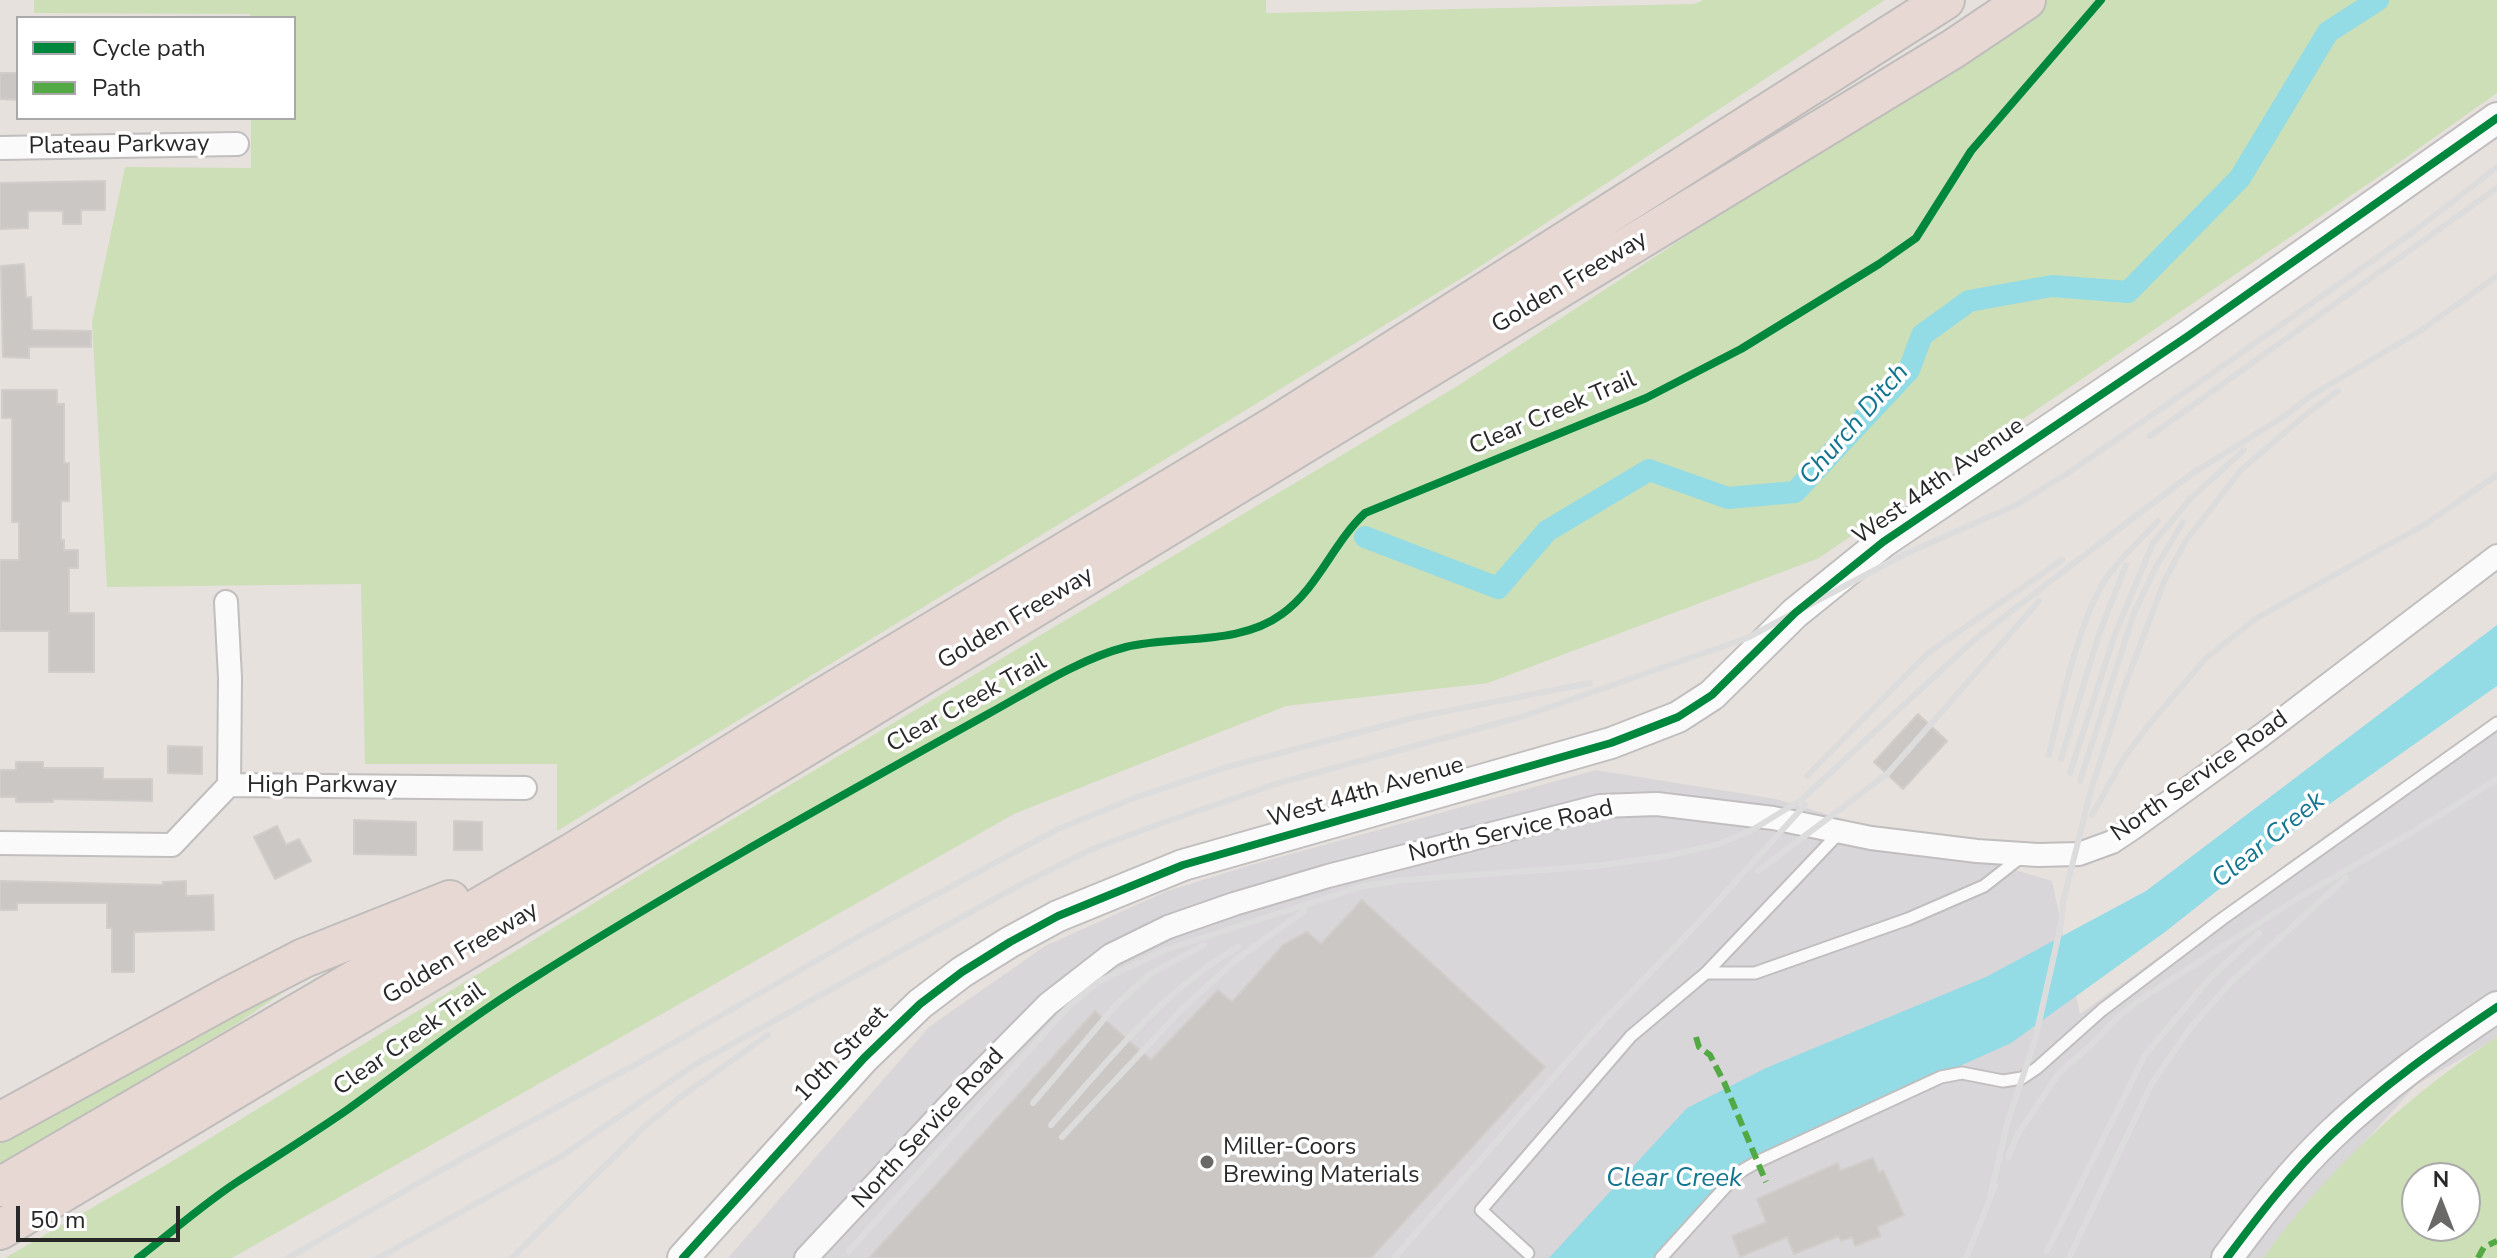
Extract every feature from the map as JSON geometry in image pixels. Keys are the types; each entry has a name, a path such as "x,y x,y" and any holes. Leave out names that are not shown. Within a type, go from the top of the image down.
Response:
{"highway":[{"name":"Golden Freeway","path":"0,1187 572,853 817,701 1276,425 1945,0"},
{"name":"Golden Freeway","path":"0,1230 1367,407 1953,49 2026,0"},
{"path":"0,1122 304,958 572,853"}],"street":[{"name":"West 44th Avenue","path":"1058,916 1183,865 1611,743 1678,717 1712,695 1795,613 1883,542 2188,336 2497,118"},
{"name":"Plateau Parkway","path":"0,148 237,144"},
{"name":"North Service Road","path":"806,1258 1048,1004 1111,955 1168,927 1328,876 1600,806 1657,804 1773,818 1841,832 1962,850 2079,854 2112,842 2262,735 2497,556"},
{"path":"226,602 230,678 229,785"},
{"name":"High Parkway","path":"0,843 172,845 229,785 525,788"},
{"name":"10th Street","path":"683,1258 864,1058 920,1004 962,972 1058,916"},
{"path":"2227,1258 2283,1186 2330,1136 2384,1089 2497,1007"}],"lane":[{"path":"1661,1258 1738,1173 1757,1162 1941,1077 1962,1073 2003,1081 2022,1078 2102,1010 2222,919 2497,723"},
{"path":"1528,1253 1481,1210 1631,1036 1706,973 1841,832"},
{"path":"1706,973 1755,973 1908,919 1984,886 2024,854"}],"shaded area":[{"path":"2497,719 2497,1038 2416,1085 2280,1236 2267,1258 728,1258 929,1027 1045,946 1167,891 1251,865 1596,770 1776,799 2052,881 2080,1014 2355,814"}],"green space":[{"path":"34,0 1266,0 1266,13 1695,4 1703,0 1885,0 1470,273 557,831 557,764 365,764 361,584 107,587 92,322 125,167 251,168 251,120 296,120 296,16 34,13"},
{"path":"2039,0 2497,0 2497,93 1819,558 1488,683 1286,706 1014,814 232,1258 5,1258 166,1165 661,862 1459,385 1905,93"},
{"path":"316,970 238,1023 0,1166 0,1128"},
{"path":"2497,1037 2497,1258 2263,1258 2341,1165 2400,1109"}],"water":[{"name":"Clear Creek","path":"2497,625 2497,686 2304,822 2165,932 2011,1043 1746,1162 1657,1258 1549,1258 1687,1108 1766,1068 1986,977 2146,891"}],"building":[{"path":"0,73 16,73 16,100 0,99"},
{"path":"105,181 105,210 81,210 81,224 63,224 63,211 28,211 28,228 0,229 0,183"},
{"path":"24,264 26,298 31,297 32,330 91,331 91,347 29,347 29,358 3,357 1,266"},
{"path":"2,390 57,390 57,404 64,404 64,463 69,463 69,501 61,501 61,540 64,540 64,550 78,550 78,568 69,568 69,613 94,613 94,672 49,672 49,631 0,631 0,560 19,560 19,522 12,522 12,418 2,418"},
{"path":"1918,714 1947,741 1903,789 1874,762"},
{"path":"168,746 202,747 202,774 168,773"},
{"path":"16,762 43,762 43,768 103,768 103,779 152,779 152,801 53,799 53,802 16,802 16,797 0,797 0,770 16,770"},
{"path":"354,820 416,822 416,855 354,854"},
{"path":"454,821 482,822 482,850 454,850"},
{"path":"277,826 286,845 299,839 311,861 275,879 254,837"},
{"path":"0,881 163,885 163,882 186,881 186,896 213,895 214,930 134,932 134,972 112,972 112,928 107,928 107,903 17,903 17,910 0,910"},
{"name":"Miller-Coors Brewing Materials","path":"1362,900 1545,1067 1371,1258 869,1258 1095,1011 1151,1060 1218,990 1232,1002 1283,945 1307,932 1321,944"},
{"path":"1873,1158 1879,1173 1883,1170 1904,1215 1877,1227 1881,1236 1855,1246 1852,1237 1841,1241 1839,1236 1794,1254 1787,1237 1740,1257 1732,1236 1766,1222 1757,1199 1838,1163 1840,1171"}],"waterway":[{"name":"Church Ditch","path":"1365,537 1498,588 1547,531 1649,470 1728,498 1795,492 1909,370 1922,335 1969,301 2052,286 2128,292 2240,178 2328,32 2378,0"}],"railway":[{"path":"378,1258 560,1157 696,1064 1018,886 1090,850 1279,783 1521,717 1747,638 1903,555 2016,505 2204,379 2416,230 2497,167"},
{"path":"2150,436 2497,188"},
{"path":"2416,334 2497,276"},
{"path":"849,1251 1067,1008 1098,982 1165,950 1363,886 1404,880 1596,866 1666,856 1716,845 1752,830 1801,800 1974,640 2196,471 2283,417 2312,395 2425,328"},
{"path":"1990,1197 2007,1124 2035,1040 2061,924 2063,902 2091,790 2124,688 2164,582 2185,542 2241,470 2338,391"},
{"path":"2070,773 2115,634 2153,543 2191,498 2244,450"},
{"path":"2092,815 2124,758 2206,658 2257,618 2424,525 2497,475"},
{"path":"2049,755 2071,665 2095,598 2117,564 2158,521"},
{"path":"2080,781 2134,613 2156,567 2183,522"},
{"path":"1807,776 1928,653 2062,560"},
{"path":"2061,759 2099,634 2126,565"},
{"path":"1758,871 1887,774 2039,601"},
{"path":"288,1258 863,934 1058,829 1137,797 1227,767 1417,717 1590,683"},
{"path":"2008,1157 2018,1134 2059,1073 2135,1003 2298,898 2497,779"},
{"path":"1394,1258 1595,1030 1805,805"},
{"path":"2069,1258 2152,1083 2191,1027 2232,981 2346,878"},
{"path":"1062,1137 1183,1008 1237,959 1304,911"},
{"path":"2047,1251 2145,1055 2211,977 2259,933"},
{"path":"1033,1103 1116,1005 1150,974 1204,945"},
{"path":"1051,1125 1161,1006 1185,984 1238,947"},
{"path":"512,1258 643,1128 679,1098 768,1035"},
{"path":"1966,1258 1995,1186"}],"marked path":[{"path":"1696,1037 1699,1047 1710,1055 1724,1082 1766,1182"},
{"path":"2478,1258 2484,1247 2497,1241"}],"cycle path":[{"name":"Clear Creek Trail","path":"138,1258 224,1191 347,1110 508,994 758,844 1091,659 1145,643 1227,635 1265,624 1282,614 1306,591 1365,513 1646,398 1741,349 1879,264 1916,238 1971,151 2101,0"},
{"path":"683,1258 864,1058 920,1004 962,972 1058,916 1183,865 1611,743 1678,717 1712,695 1795,613 1883,542 2188,336 2497,118"},
{"path":"2227,1258 2289,1179 2331,1135 2411,1068 2497,1007"}],"place":[{"name":"Miller-Coors Brewing Materials","path":"1207,1162"}]}
